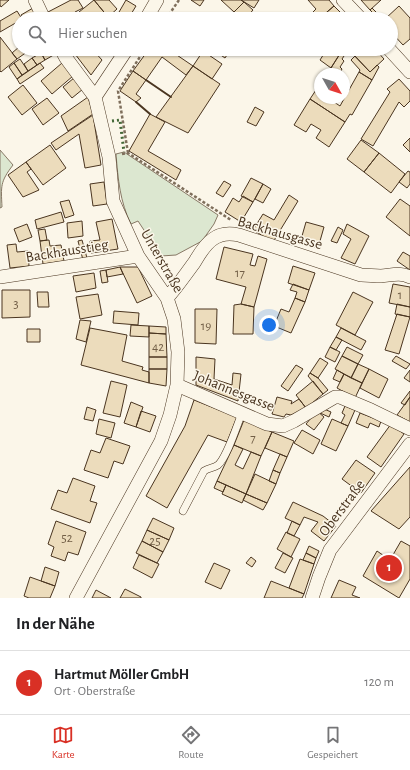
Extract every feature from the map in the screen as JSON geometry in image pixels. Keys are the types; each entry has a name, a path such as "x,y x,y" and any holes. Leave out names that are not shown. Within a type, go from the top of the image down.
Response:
{"street":[{"path":"35,0 41,12"},
{"path":"150,12 157,0"},
{"path":"344,0 355,12"},
{"path":"65,56 95,97 122,56"},
{"path":"395,56 410,72"},
{"name":"Unterstraße","path":"76,598 161,441 170,415 177,385 178,352 174,319 168,298 138,256 113,201 109,157 95,97"},
{"name":"Backhausgasse","path":"168,298 205,246 213,239 222,235 231,234 239,235 361,275 381,276 395,273 410,277"},
{"name":"Backhausstieg","path":"0,277 138,256"},
{"name":"Johannesgasse","path":"177,385 267,424 283,426 334,397 340,397 410,429"},
{"name":"Oberstraße","path":"312,598 330,550 410,444"}],"lane":[{"path":"183,511 204,471 217,466 223,458 242,413"}],"path":[{"path":"171,12 179,0"},
{"path":"140,56 118,91 128,153 233,221"}],"green space":[{"path":"0,150 13,165 2,184 2,207 0,208"},
{"path":"124,152 218,215 214,224 202,241 176,255 161,256 138,221 131,224 124,207 120,190 116,154"}],"building":[{"path":"0,0 9,0 1,7"},
{"path":"71,0 78,0 83,8 75,12 48,12"},
{"path":"94,0 109,0 117,9 114,12 104,12"},
{"path":"94,0 104,12 79,12"},
{"path":"126,0 136,6 132,12 119,12"},
{"path":"191,0 204,0 200,6"},
{"path":"221,0 241,0 244,2 234,12"},
{"path":"241,0 259,0 254,8"},
{"path":"308,0 329,0 334,6 327,12 313,12 316,9"},
{"path":"361,0 381,0 370,10"},
{"path":"244,2 253,10 251,12 234,12"},
{"path":"334,6 340,12 327,12"},
{"path":"399,6 410,18 410,39 403,45 398,40 398,12 393,12"},
{"path":"33,8 35,12 26,12"},
{"path":"372,8 376,12 372,12 370,10"},
{"path":"12,14 12,25 0,32 0,21"},
{"path":"0,37 12,53 12,56 15,56 17,59 1,72"},
{"path":"14,56 21,56 17,59"},
{"path":"36,56 43,56 45,60 37,65 32,58"},
{"path":"43,56 52,56 45,60"},
{"path":"77,56 98,56 102,60 91,75"},
{"path":"144,56 178,56 193,66 186,75 162,57 146,80 133,71"},
{"path":"200,56 210,56 222,64 212,79 193,66"},
{"path":"323,56 339,56 331,68 320,60"},
{"path":"339,56 344,56 342,59 344,61 340,67 341,68 331,68"},
{"path":"355,56 381,56 384,59 370,72"},
{"path":"355,56 370,72 377,65 379,67 372,80 359,72 360,70 351,60"},
{"path":"32,58 37,65 28,71 24,64"},
{"path":"20,59 28,71 22,75 14,63"},
{"path":"14,63 22,75 17,79 9,67"},
{"path":"40,63 44,68 20,84 17,79"},
{"path":"62,63 73,76 52,94 41,81"},
{"path":"193,66 220,84 188,133 156,117"},
{"path":"133,71 146,80 136,94 141,98 136,102 120,91"},
{"path":"359,72 372,80 352,115 350,114 345,122 318,104 337,104 340,106 341,104 350,104 350,88"},
{"path":"74,78 83,89 72,98 63,87"},
{"path":"399,79 410,91 410,101 404,107 399,102 373,146 361,139 390,92 387,89"},
{"path":"23,85 37,103 22,115 8,97"},
{"path":"314,93 314,102 310,99"},
{"path":"88,97 93,114 68,131 61,116"},
{"path":"47,98 59,113 43,125 32,109"},
{"path":"310,99 314,102 314,104 318,104 345,122 329,147 316,138 321,130 311,124 306,132 294,125"},
{"path":"255,107 264,112 256,126 247,122"},
{"path":"150,114 165,122 148,151 181,170 176,180 129,151"},
{"path":"93,115 101,165 85,168 79,134 56,150 51,143"},
{"path":"410,138 410,152 403,145"},
{"path":"361,140 379,153 364,172 347,159"},
{"path":"50,145 66,168 43,185 26,162"},
{"path":"379,153 405,174 391,193 364,172"},
{"path":"26,162 31,169 27,172 39,190 23,197 8,175"},
{"path":"408,171 410,172 410,184 407,188 399,182"},
{"path":"251,178 263,184 253,202 241,196"},
{"path":"224,181 231,185 223,197 216,193"},
{"path":"104,182 107,204 93,206 90,184"},
{"path":"263,184 271,189 263,203 255,199"},
{"path":"289,195 298,201 273,242 253,230 263,214 274,220"},
{"path":"243,196 253,202 241,222 225,212 233,198 239,202"},
{"path":"400,199 410,206 410,236 386,217"},
{"path":"69,200 74,215 65,218 60,202"},
{"path":"61,212 64,222 37,229 35,220"},
{"path":"112,219 118,249 91,253 90,241 100,240 96,222"},
{"path":"82,221 83,236 68,238 67,223"},
{"path":"306,222 324,227 318,248 300,243"},
{"path":"27,224 32,237 19,242 14,229"},
{"path":"347,224 369,236 355,264 341,258 351,239 343,234"},
{"path":"338,227 343,230 337,243 331,241"},
{"path":"45,229 47,240 40,241 38,230"},
{"path":"290,236 301,239 300,243 289,240"},
{"path":"49,240 50,246 61,245 64,261 43,264 40,241"},
{"path":"82,240 87,258 83,260 78,241"},
{"path":"16,244 17,252 28,251 29,266 10,268 7,245"},
{"path":"224,247 253,254 250,265 255,266 258,256 267,259 254,307 241,304 246,287 216,279"},
{"path":"403,252 410,256 410,270 397,261"},
{"path":"293,266 315,273 309,290 288,283"},
{"path":"120,267 138,267 152,296 137,303"},
{"path":"120,267 123,274 107,277 106,270"},
{"path":"106,270 108,282 102,283 100,271"},
{"path":"94,273 96,288 76,292 73,276"},
{"path":"293,284 309,290 305,302 295,298 297,292 290,290"},
{"path":"393,284 410,287 410,307 389,303"},
{"path":"2,290 30,290 30,317 2,318"},
{"path":"37,292 48,292 49,307 38,307"},
{"path":"353,292 373,302 355,335 336,325"},
{"path":"98,294 102,315 80,319 76,297"},
{"path":"295,298 305,302 291,333 274,326 281,309 289,312"},
{"path":"241,304 254,307 253,334 233,334 234,305"},
{"path":"397,304 410,307 410,317 395,314"},
{"path":"195,309 217,309 216,344 195,343"},
{"path":"114,311 139,313 138,325 113,323"},
{"path":"397,314 410,317 399,354 385,350"},
{"path":"80,320 91,321 86,342 76,339"},
{"path":"131,325 149,326 149,337 130,336"},
{"path":"149,326 166,327 166,334 149,333"},
{"path":"90,328 127,335 122,361 143,367 142,370 149,372 149,383 81,365"},
{"path":"341,328 366,341 361,350 336,337"},
{"path":"27,329 40,329 40,342 27,342"},
{"path":"149,333 166,334 167,357 149,357"},
{"path":"336,337 342,340 336,350 330,347"},
{"path":"330,347 340,352 335,362 325,357"},
{"path":"347,347 363,355 358,364 342,356"},
{"path":"342,356 358,364 351,378 335,369"},
{"path":"396,356 410,364 406,369 392,361"},
{"path":"149,357 167,357 167,369 149,369"},
{"path":"196,357 215,359 214,379 232,385 233,373 241,374 238,401 196,385"},
{"path":"320,358 328,363 318,378 310,373"},
{"path":"358,364 369,369 362,383 351,378"},
{"path":"296,365 303,369 288,391 281,386"},
{"path":"149,369 167,369 166,386 149,383"},
{"path":"369,369 388,379 379,398 360,388"},
{"path":"337,370 344,374 340,382 333,379"},
{"path":"410,370 410,382 404,378"},
{"path":"310,373 318,378 328,390 323,394 308,376"},
{"path":"344,374 362,383 355,398 337,388"},
{"path":"111,381 127,385 120,417 103,413"},
{"path":"313,381 323,394 306,408 296,395"},
{"path":"410,391 410,397 405,405 401,403"},
{"path":"277,397 292,401 291,404 299,399 306,408 291,415 286,414 284,417 272,414"},
{"path":"410,397 410,422 397,415"},
{"path":"194,400 237,417 227,442 208,435 167,508 146,496 185,426"},
{"path":"131,402 143,407 136,427 124,423"},
{"path":"345,406 355,410 348,426 341,423 345,415 342,413"},
{"path":"87,407 96,410 93,421 84,419"},
{"path":"322,408 331,412 329,417 320,413"},
{"path":"141,411 156,416 150,432 136,427"},
{"path":"317,411 324,417 314,430 306,424"},
{"path":"360,413 381,421 379,427 370,423 368,428 356,423"},
{"path":"99,419 115,423 111,438 96,434"},
{"path":"332,419 348,426 336,451 321,444"},
{"path":"244,420 272,432 261,456 234,445"},
{"path":"391,424 404,434 381,467 367,457"},
{"path":"302,430 320,440 313,454 294,443"},
{"path":"272,432 294,441 287,457 265,448"},
{"path":"106,438 130,446 123,464 114,461 108,478 84,470 91,450 100,453"},
{"path":"234,445 243,449 235,465 243,469 251,452 261,456 246,494 217,481"},
{"path":"280,454 287,457 280,473 273,470"},
{"path":"356,460 375,473 361,493 342,479"},
{"path":"410,467 410,517 399,529 371,511"},
{"path":"273,470 280,473 276,484 269,481"},
{"path":"255,474 276,484 267,503 246,494"},
{"path":"73,478 95,486 90,501 97,503 90,523 51,509 58,490 67,493"},
{"path":"217,481 226,485 223,492 214,488"},
{"path":"226,485 246,494 242,503 222,494"},
{"path":"246,494 267,503 263,510 243,500"},
{"path":"293,502 323,516 336,526 324,541 311,531 318,522 304,517 300,525 285,518"},
{"path":"153,518 174,528 169,540 147,530"},
{"path":"56,521 86,532 78,555 68,552 65,561 51,556 54,547 48,544"},
{"path":"292,521 300,525 294,536 287,533"},
{"path":"147,530 169,540 163,552 142,541"},
{"path":"286,532 300,539 291,557 277,549"},
{"path":"142,541 163,552 157,563 136,553"},
{"path":"401,541 410,546 410,579 399,598 363,576 377,551 390,560"},
{"path":"309,546 319,551 316,558 306,553"},
{"path":"283,553 293,558 285,573 275,568"},
{"path":"306,553 316,558 314,564 303,560"},
{"path":"139,555 159,564 152,578 133,568"},
{"path":"251,557 256,561 252,567 246,563"},
{"path":"300,559 314,564 304,594 289,588"},
{"path":"214,563 230,570 221,589 205,582"},
{"path":"45,567 59,572 55,586 41,581"},
{"path":"30,577 55,586 50,598 29,598 24,596"},
{"path":"339,580 356,587 352,595 360,598 331,598"},
{"path":"271,581 304,594 302,598 264,598"},
{"path":"125,589 141,597 141,598 120,598"},
{"path":"96,590 111,598 92,598"}],"hedge":[{"path":"112,121 120,120 124,152"}],"wall":[{"path":"146,80 171,97"},
{"path":"136,102 150,114"}],"place":[{"name":"Hartmut Möller GmbH","path":"389,568"}]}
